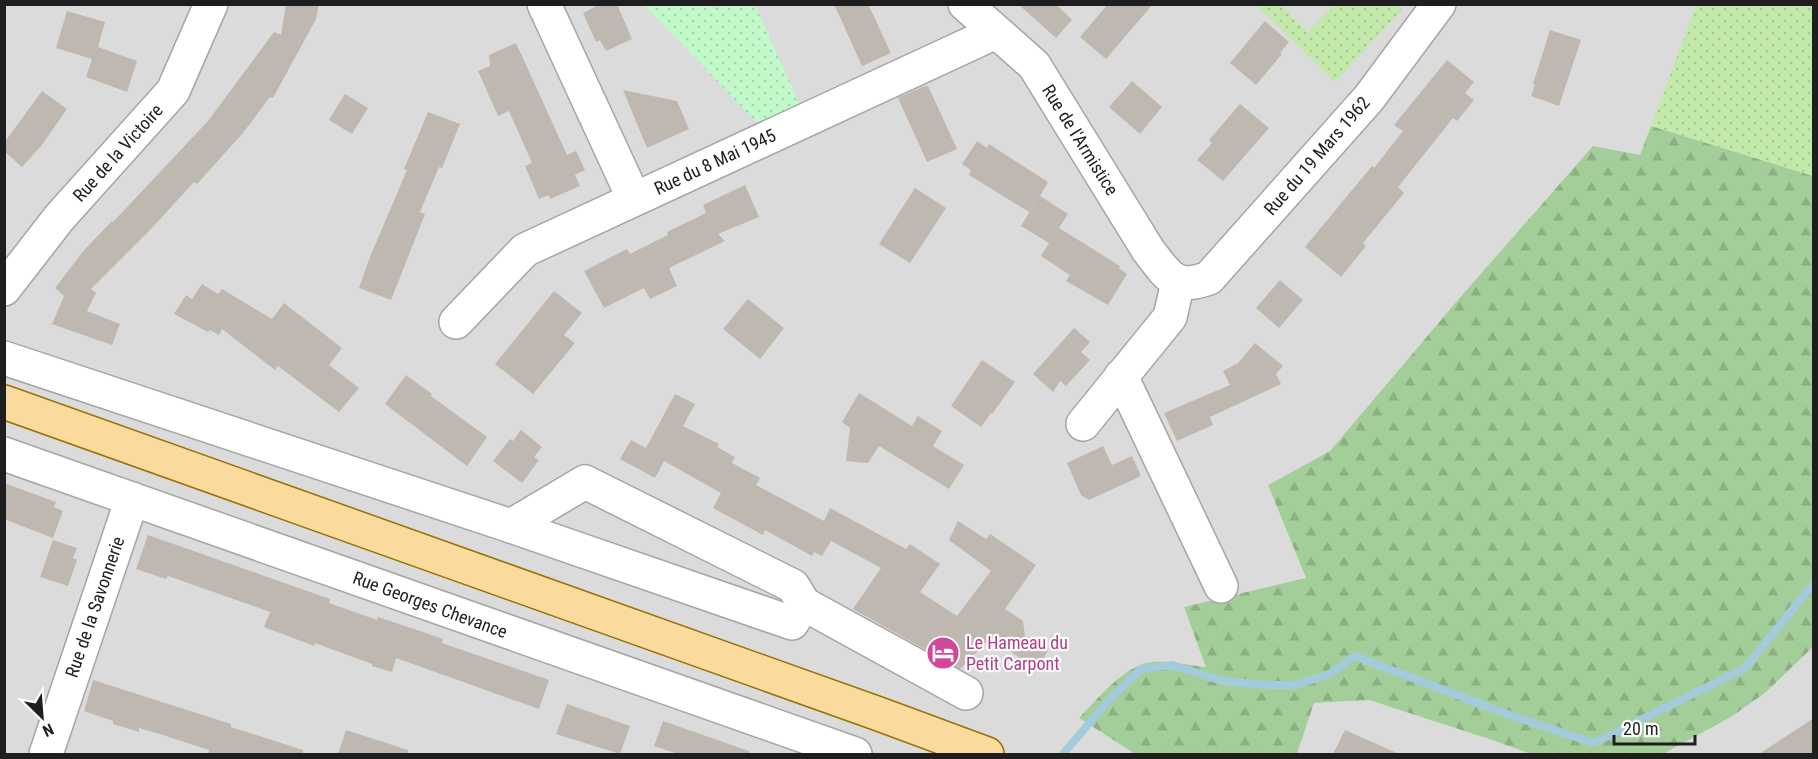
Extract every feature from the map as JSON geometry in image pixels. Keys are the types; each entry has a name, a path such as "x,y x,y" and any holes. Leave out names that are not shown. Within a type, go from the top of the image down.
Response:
{"main road":[{"path":"4,402 868,710 963,748 987,754"}],"street":[{"name":"Rue de la Victoire","path":"4,289 59,218 173,91 211,4"},
{"path":"543,4 634,199"},
{"name":"Rue du 19 Mars 1962","path":"1178,282 1193,284 1209,278 1369,98 1438,4"},
{"name":"Rue de l'Armistice","path":"969,6 1034,65 1148,250 1167,274 1178,282"},
{"name":"Rue du 8 Mai 1945","path":"456,322 525,250 996,32"},
{"path":"1083,424 1170,317 1178,282"},
{"path":"4,358 512,526 792,623 804,604"},
{"path":"1122,376 1221,586"},
{"name":"Rue Georges Chevance","path":"4,454 816,749 855,754"},
{"path":"512,526 585,482 793,586 804,604 966,693"},
{"name":"Rue de la Savonnerie","path":"54,752 132,499"}],"shaded area":[{"path":"4,5 1696,5 1641,155 1457,301 1330,451 1268,485 1306,578 1185,607 1207,667 1152,661 1138,666 1121,676 1079,718 1135,754 5,754"},
{"path":"1813,647 1813,754 1663,754 1731,717 1765,693"},
{"path":"1369,700 1531,754 1297,754 1314,703"}],"green space":[{"path":"644,5 711,5 713,9 723,5 755,5 800,105 758,124"},
{"path":"1256,5 1280,5 1308,32 1334,5 1396,5 1402,10 1335,82"},
{"path":"1696,5 1813,5 1813,176 1651,126"},
{"path":"1651,126 1813,176 1813,647 1765,693 1731,717 1663,754 1531,754 1369,700 1314,703 1297,754 1135,754 1079,718 1121,676 1141,665 1163,662 1206,667 1184,607 1306,578 1268,485 1330,451 1593,146 1640,155"}],"building":[{"path":"286,4 319,4 316,19 273,98 270,97 243,133 197,184 194,182 91,289 96,293 87,311 120,324 112,345 52,324 64,296 55,288 85,249 208,121 274,32 281,35"},
{"path":"600,4 617,4 632,39 606,51 600,40 596,42 583,13"},
{"path":"834,4 868,4 891,53 862,66"},
{"path":"1018,4 1056,4 1072,20 1056,38"},
{"path":"1108,4 1153,4 1106,59 1080,37"},
{"path":"67,11 105,22 98,47 137,61 127,92 86,77 92,59 56,48"},
{"path":"1265,21 1289,42 1256,85 1230,63"},
{"path":"1550,30 1581,40 1559,106 1531,96"},
{"path":"516,43 567,155 576,151 585,170 575,175 580,186 550,199 549,195 539,199 525,166 532,163 509,111 498,116 478,71 490,66 489,55"},
{"path":"1447,60 1474,82 1465,93 1474,100 1457,121 1453,118 1398,187 1404,193 1363,243 1366,246 1341,277 1305,247 1403,131 1394,125"},
{"path":"1132,81 1162,107 1140,134 1109,107"},
{"path":"928,86 957,149 927,162 898,98"},
{"path":"623,90 677,101 689,129 647,148"},
{"path":"42,91 67,109 42,145 22,167 4,151 4,143"},
{"path":"345,94 368,108 352,134 329,120"},
{"path":"1240,104 1269,128 1223,181 1197,160 1212,143 1209,140"},
{"path":"428,112 460,124 442,168 439,167 420,212 425,214 391,300 359,288"},
{"path":"977,141 987,148 989,144 1048,182 1040,196 1068,214 1059,228 1120,266 1119,268 1127,274 1108,305 1066,281 1070,275 1041,256 1058,229 1049,243 1021,226 1038,198 1029,212 969,175 971,170 962,164"},
{"path":"745,185 759,217 718,234 725,241 669,268 677,286 650,299 644,288 604,308 584,271 627,249 630,254 668,235 667,232 706,213 703,205"},
{"path":"915,188 946,208 910,263 879,244"},
{"path":"1280,280 1303,300 1279,328 1256,308"},
{"path":"202,284 218,294 222,289 272,319 284,303 342,348 329,365 359,388 339,412 278,366 275,370 222,329 219,335 210,330 208,332 174,314 186,295 192,299"},
{"path":"554,291 582,313 564,335 575,343 533,394 495,364"},
{"path":"748,299 784,328 760,359 723,329"},
{"path":"1074,328 1090,342 1081,352 1090,360 1066,386 1060,381 1053,392 1033,374"},
{"path":"1255,343 1283,366 1276,374 1281,384 1210,417 1213,425 1177,441 1164,413 1230,385 1223,371 1238,363"},
{"path":"982,360 1015,382 981,427 951,406"},
{"path":"406,375 487,437 467,466 385,404"},
{"path":"859,393 912,426 918,416 942,431 933,446 964,465 949,489 879,446 868,463 846,461 850,428 842,422"},
{"path":"675,394 695,404 683,426 719,444 717,447 735,457 732,463 760,478 756,485 824,521 830,508 906,549 910,544 940,564 920,592 957,616 991,571 949,540 958,521 986,539 990,534 1036,565 1005,609 1023,621 1025,636 1048,651 1036,669 991,638 960,669 853,609 881,568 831,541 822,556 814,552 812,556 765,530 763,535 713,508 721,493 664,461 655,478 620,459 631,440 646,448"},
{"path":"521,430 542,447 534,457 539,460 522,483 493,461 510,439 513,441"},
{"path":"1103,446 1112,465 1132,456 1141,476 1089,500 1081,495 1067,463"},
{"path":"4,483 56,502 54,507 63,511 53,538 4,519"},
{"path":"148,535 330,599 329,603 377,620 378,617 443,639 442,643 549,680 539,709 396,658 392,672 315,643 314,646 264,627 270,612 168,576 166,579 136,569"},
{"path":"53,540 77,548 73,558 77,560 68,586 40,577"},
{"path":"93,680 231,724 231,727 303,750 303,754 208,754 209,750 166,736 139,728 139,732 113,724 113,721 84,711"},
{"path":"567,704 630,726 620,754 556,734"},
{"path":"1814,718 1814,754 1759,754"},
{"path":"663,721 749,751 749,754 678,754 654,746"},
{"path":"346,730 408,750 408,754 338,754"},
{"path":"1345,730 1399,754 1333,754"}],"waterway":[{"path":"1063,754 1110,699 1141,669 1172,665 1223,681 1294,685 1328,675 1355,656 1504,713 1594,743 1745,668 1814,583"}],"place":[{"name":"Le Hameau du Petit Carpont","path":"943,653"}]}
